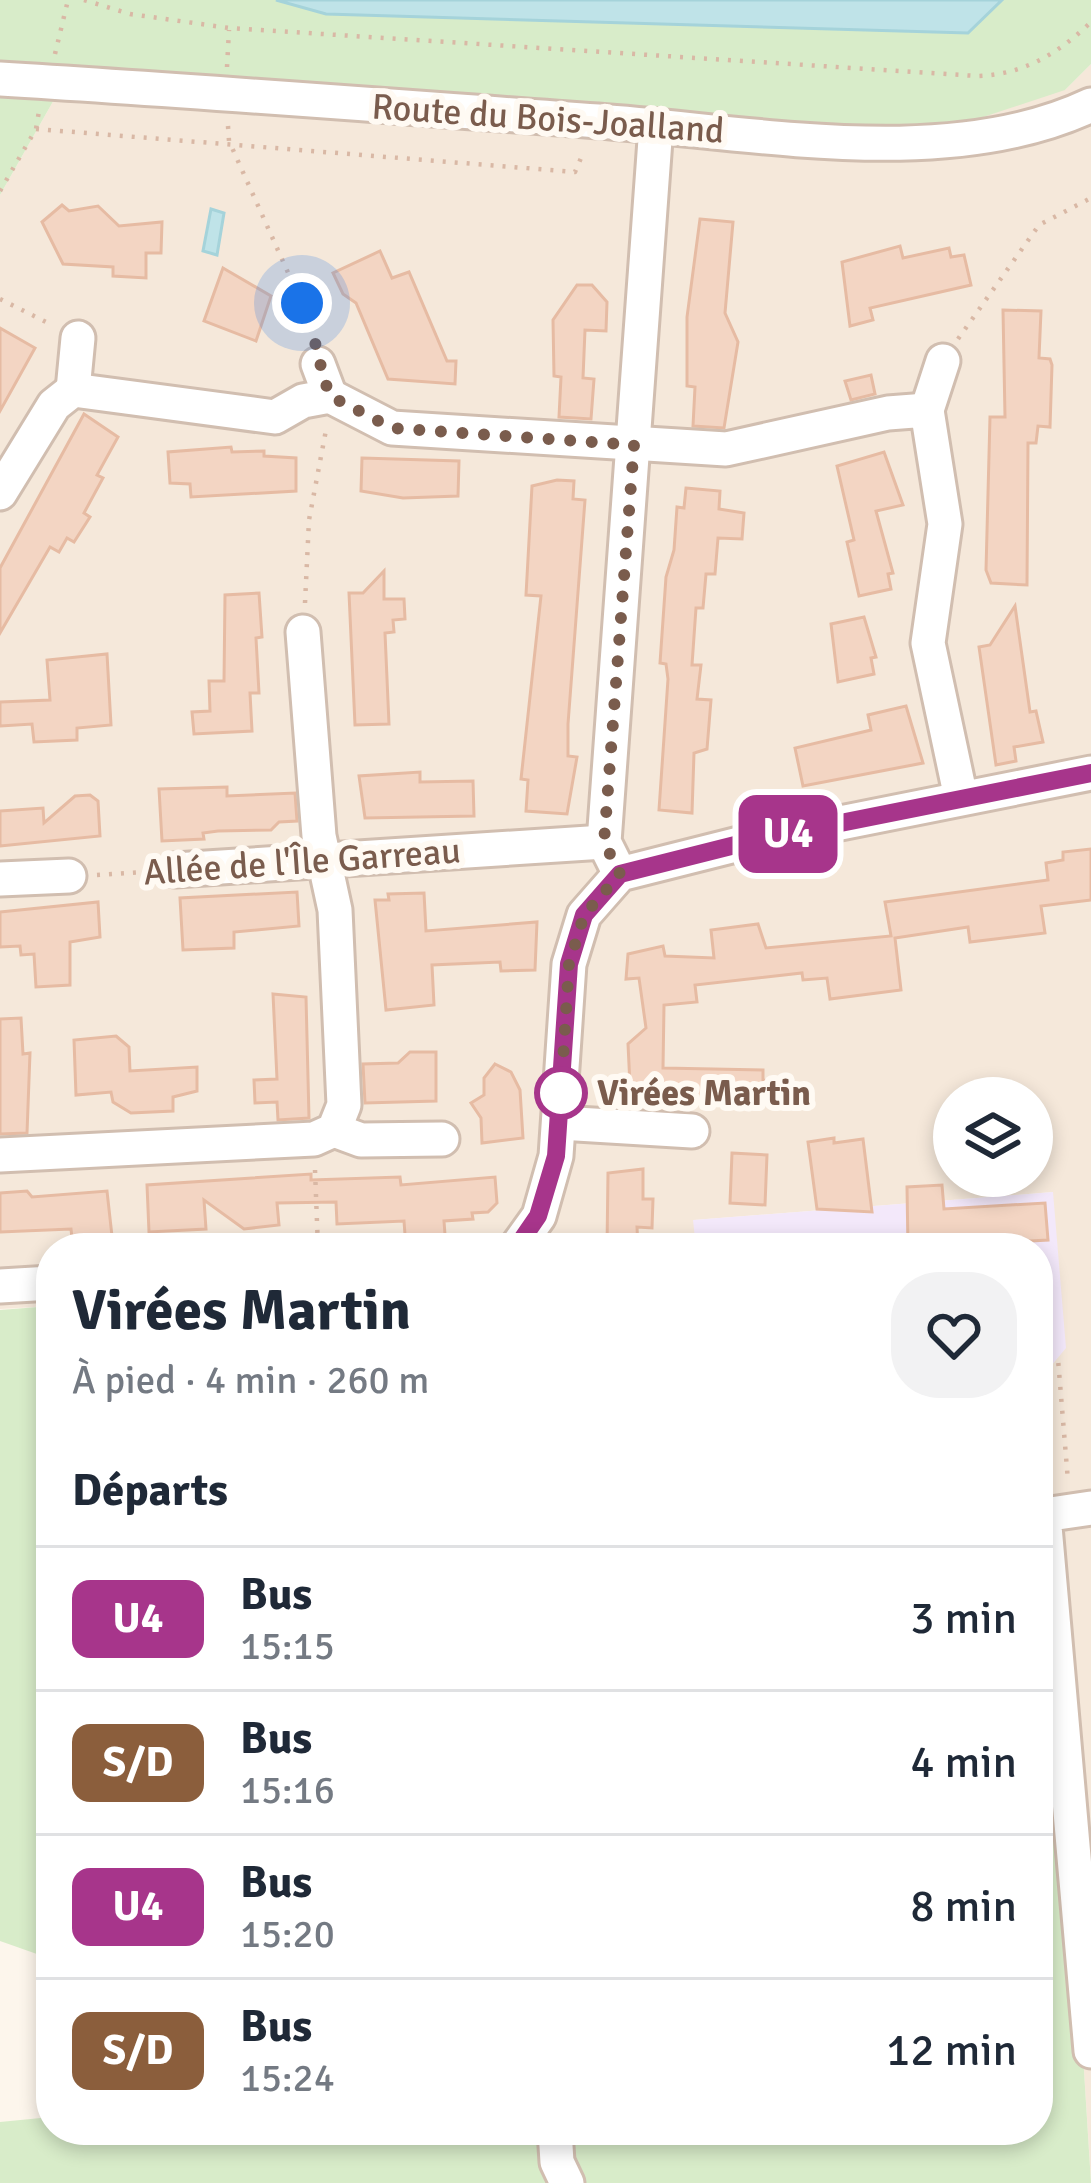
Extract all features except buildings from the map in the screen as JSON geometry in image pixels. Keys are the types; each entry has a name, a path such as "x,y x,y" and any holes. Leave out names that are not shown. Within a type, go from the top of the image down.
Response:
{"street":[{"name":"Route du Bois-Joalland","path":"0,79 857,141 952,141 1048,125 1091,105"},
{"path":"620,874 604,842 656,125"},
{"path":"74,390 78,338"},
{"path":"943,362 927,410 945,524 928,643 961,798"},
{"path":"318,364 330,396"},
{"path":"0,493 54,405 74,390 275,417 303,401 330,396 392,428 726,449 888,412 927,410"},
{"path":"303,632 319,836 335,910 344,1106 324,1135"},
{"path":"530,1233 560,1123 569,964 584,915 620,874 1091,772"},
{"name":"Allée de l'Île Garreau","path":"175,870 604,842"},
{"path":"0,879 69,876"},
{"path":"560,1123 692,1130"},
{"path":"0,1155 324,1135 361,1140 442,1139"},
{"path":"0,1286 36,1284"},
{"path":"1053,1787 1091,2051"},
{"path":"556,2145 557,2162 567,2183"}],"path":[{"path":"0,191 36,130 68,0"},
{"path":"84,0 130,14 229,28 977,76 1027,67 1054,53 1091,22"},
{"path":"229,28 225,97 229,142 320,343 318,364"},
{"path":"36,130 575,172 592,121"},
{"path":"943,362 1039,225 1091,198"},
{"path":"0,299 78,338"},
{"path":"303,632 309,520 324,442"},
{"name":"Allée de l'Île Garreau","path":"69,876 175,870"},
{"path":"319,1233 324,1135"},
{"path":"1053,1359 1058,1359 1081,1509"}],"shaded area":[{"path":"1091,64 1091,2182 1075,1926 1053,1720 1053,1077 933,1077 933,1197 989,1197 694,1220 695,1233 36,1233 36,1307 0,1309 0,195 72,68 1065,90"},
{"path":"1053,1192 1066,1348 1053,1364 1053,1233 694,1233 693,1220 989,1197 1053,1197"},
{"path":"1053,1722 1058,1769 1053,1770"}],"green space":[{"path":"0,0 276,0 326,14 967,33 1002,0 1091,0 1091,64 1065,90 962,124 804,126 72,68 0,195"},
{"path":"36,1307 36,1954 0,1941 0,1310"},
{"path":"1058,1769 1075,1926 1091,2183 0,2183 0,2122 36,2118 36,2145 1053,2145 1053,1770"}],"water":[{"path":"276,0 1002,0 968,33 326,14"},
{"path":"211,209 224,213 217,255 203,251"}],"bus line":[{"name":"U4","path":"529,1233 556,1156 569,964 584,915 620,874 755,840 1091,773"}],"place":[{"name":"Virées Martin","path":"561,1093"}],"route":[{"path":"302,303 320,343 318,364 330,396 356,405 392,428 634,445 604,842 620,874 584,915 569,964 561,1093"}]}
